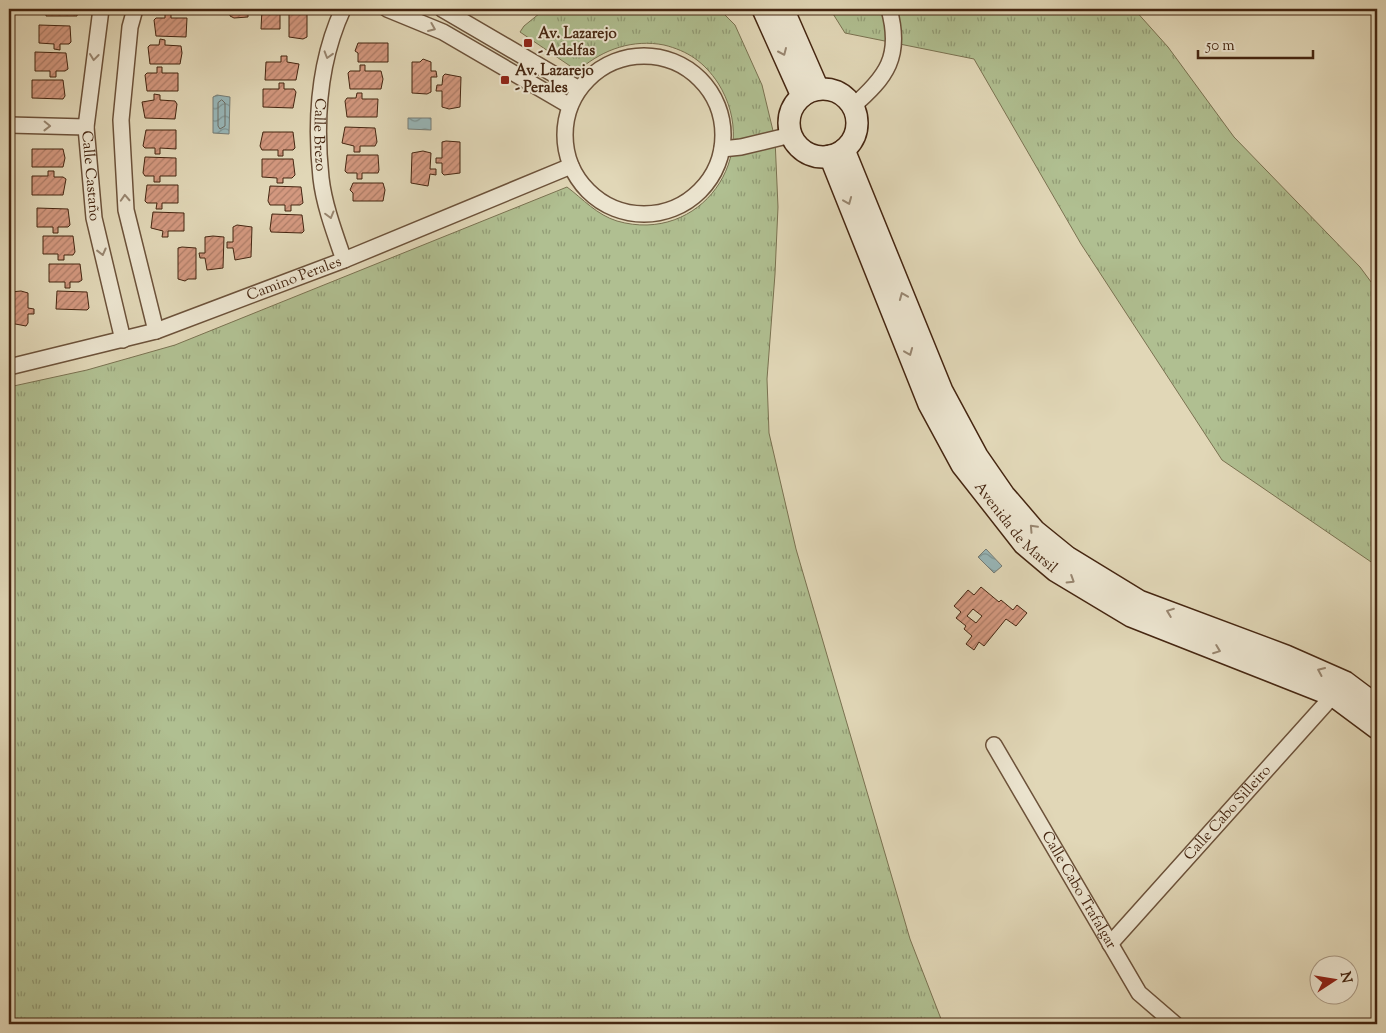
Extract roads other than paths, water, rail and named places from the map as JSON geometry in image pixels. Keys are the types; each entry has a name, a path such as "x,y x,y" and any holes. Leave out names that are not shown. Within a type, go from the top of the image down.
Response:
{"street":[{"name":"Calle Castaño","path":"101,9 86,127 94,218 123,340"},
{"path":"135,9 130,27 121,120 126,210 156,331"},
{"name":"Calle Brezo","path":"343,9 324,66 318,122 321,180 344,260"},
{"path":"387,9 443,32 570,106"},
{"path":"763,9 810,92"},
{"path":"783,9 810,92"},
{"path":"852,107 883,78 894,49 894,26 889,9"},
{"path":"452,11 579,89"},
{"path":"639,55 663,57 685,66 700,78 712,93 720,111 723,130 722,149 715,170 702,189 685,203 664,212 650,214 620,211 600,201 583,186 571,166 566,146 565,133 570,106 579,89 595,72 616,60 639,55"},
{"path":"810,92 839,93 852,107 857,119 856,130 852,140 837,153 815,156 805,152 796,145 788,123 790,111 810,92"},
{"path":"9,125 86,127"},
{"path":"722,149 741,148 791,135"},
{"name":"Avenida de Marsil","path":"837,153 929,404 962,465 992,507 1024,544 1056,571 1131,616 1339,689 1377,706"},
{"name":"Camino Perales","path":"9,367 156,331 344,260 571,166"},
{"name":"Avenida de Marsil","path":"1339,689 1377,728"},
{"name":"Calle Cabo Silleiro","path":"1110,944 1339,689"},
{"name":"Calle Cabo Trafalgar","path":"994,745 1140,993 1175,1024"}],"water":[{"path":"217,95 230,97 229,134 213,133 213,97"},
{"path":"408,118 431,118 431,130 408,129"},
{"path":"986,549 1002,566 994,573 978,557"}],"place":[{"name":"Av. Lazarejo - Adelfas","path":"528,43"},
{"name":"Av. Lazarejo - Perales","path":"505,80"}]}
